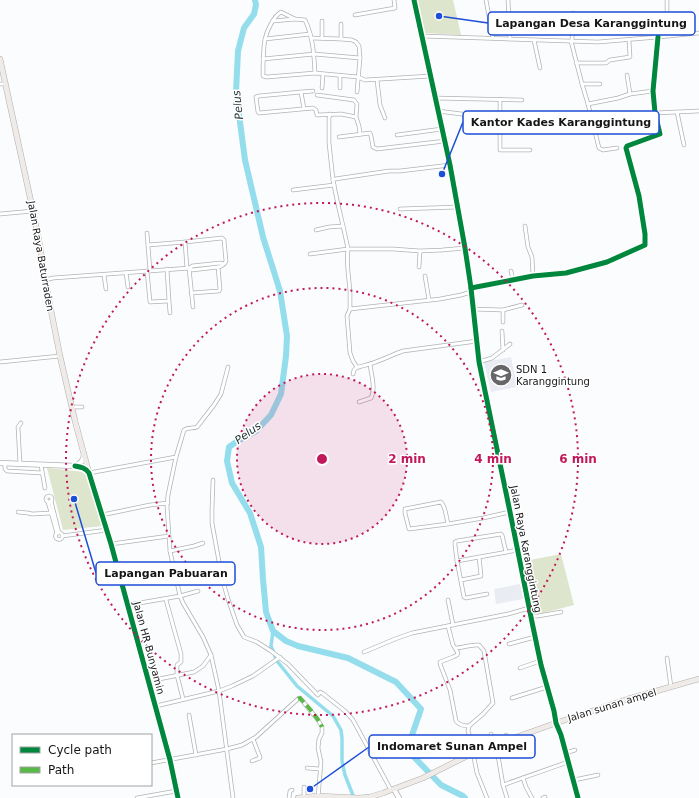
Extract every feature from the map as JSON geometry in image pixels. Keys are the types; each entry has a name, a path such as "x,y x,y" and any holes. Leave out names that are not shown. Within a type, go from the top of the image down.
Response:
{"main road":[{"name":"Jalan Raya Baturraden","path":"0,59 33,211 60,356 89,473"},
{"name":"Jalan HR Bunyamin","path":"89,473 112,544 156,706 178,798"},
{"name":"Jalan sunan ampel","path":"298,798 370,797 423,778 474,753 508,740 628,699 699,679"}],"street":[{"path":"355,15 395,8 394,0"},
{"name":"Jalan Raya Karanggintung","path":"414,0 458,207 471,290 479,362 518,550 530,616 556,723 561,735 578,798"},
{"path":"486,0 492,38"},
{"path":"508,0 510,38"},
{"path":"667,0 668,36"},
{"path":"295,19 281,12 273,21 265,39 264,77 315,73 358,77 365,80 431,76"},
{"path":"573,13 571,41 599,148 603,150 617,148"},
{"path":"273,21 295,19 305,20 311,36 315,73"},
{"path":"322,21 322,38"},
{"path":"341,24 341,39"},
{"path":"422,36 598,42 658,38 699,33"},
{"path":"265,39 311,36 352,40 356,42 359,46 360,58 357,92"},
{"path":"350,309 461,295 471,290 513,280 533,276 566,273 607,262 645,246 645,234 639,196 626,148 627,146 660,134 655,113 653,90 658,38"},
{"path":"534,40 540,68"},
{"path":"576,63 606,63 610,60 630,57 629,40"},
{"path":"264,59 314,54 360,58"},
{"path":"322,74 322,88"},
{"path":"340,75 340,88"},
{"path":"628,75 630,94"},
{"path":"377,80 380,105 385,118"},
{"path":"0,84 6,84"},
{"path":"582,84 600,84"},
{"path":"588,104 653,90"},
{"path":"313,91 257,96 258,112 315,108 317,115 341,114 356,117"},
{"path":"302,92 304,109"},
{"path":"317,95 354,100 357,104 356,117 360,134"},
{"path":"435,98 522,100"},
{"path":"500,100 500,150 530,150"},
{"path":"438,111 485,116"},
{"path":"655,113 699,111"},
{"path":"677,112 684,145"},
{"path":"330,114 329,143 333,180 348,249 347,272 350,292 350,309 347,316 350,353 357,367"},
{"path":"397,135 442,129"},
{"path":"339,137 370,133 373,147 377,149 445,142"},
{"path":"333,180 389,171 450,165"},
{"path":"293,190 334,186"},
{"path":"400,209 458,207"},
{"path":"0,214 33,211"},
{"path":"316,230 343,226"},
{"path":"525,226 528,247 532,258 533,276"},
{"path":"147,234 149,300 150,302 169,301"},
{"path":"148,245 224,240 226,261 224,264 218,268 192,270 189,268"},
{"path":"185,242 193,307"},
{"path":"310,254 348,249 393,249 420,251 465,248"},
{"path":"419,267 420,251"},
{"path":"45,280 53,278 189,268 192,266 220,263 224,264"},
{"path":"191,293 219,291 218,268"},
{"path":"167,269 170,313"},
{"path":"511,270 513,280"},
{"path":"126,273 128,287"},
{"path":"104,275 106,290"},
{"path":"425,276 429,300"},
{"path":"473,309 503,310 522,306"},
{"path":"503,310 503,322"},
{"path":"502,331 503,350"},
{"path":"353,374 357,367 384,360 403,351 477,341"},
{"path":"479,362 492,358 510,344"},
{"path":"0,362 60,356"},
{"path":"359,402 371,398 373,394 370,364"},
{"path":"228,368 221,394 214,405 197,427 184,430 176,456 168,495 168,536 180,596 203,637 211,655 219,691 233,798"},
{"path":"72,408 82,407"},
{"path":"20,464 18,427 21,423"},
{"path":"75,466 83,459 84,453"},
{"path":"42,473 8,471 2,463 75,466 84,468 89,473 176,456"},
{"path":"41,465 45,488"},
{"path":"213,480 212,523 222,578 237,625 244,637 257,642 280,657 318,695 320,692 322,693 345,711 352,719 392,790 399,798"},
{"path":"50,502 59,534 51,513 50,502"},
{"path":"448,524 444,505 441,502 405,508 409,529 448,524 510,512"},
{"path":"102,515 150,505 168,503"},
{"path":"18,512 32,514 51,513"},
{"path":"59,534 107,530"},
{"path":"487,594 466,598 464,596 455,542 501,534 506,552"},
{"path":"112,544 168,536"},
{"path":"170,551 194,546 203,542"},
{"path":"457,561 518,550"},
{"path":"461,580 481,576 479,557"},
{"path":"120,574 173,566"},
{"path":"128,605 166,600 198,591"},
{"path":"166,600 181,654 181,662 177,665 183,699"},
{"path":"448,600 453,625"},
{"path":"364,652 404,635 508,614 529,608"},
{"path":"530,616 561,612"},
{"path":"448,626 453,645 458,653 457,655 440,662 440,664 450,690 456,721 460,725 469,726 484,714 493,703 484,651 479,645 455,648"},
{"path":"509,644 535,637"},
{"path":"149,681 194,672 202,666 211,655"},
{"path":"156,706 219,691 232,686 253,676 280,657"},
{"path":"666,658 671,687"},
{"path":"520,668 540,661"},
{"path":"512,698 547,687"},
{"path":"152,763 242,745 253,739 300,698 322,727 318,748 321,762 318,797"},
{"path":"189,715 196,755"},
{"path":"469,726 468,731 477,772 487,798"},
{"path":"491,734 495,745 507,798"},
{"path":"506,734 508,740"},
{"path":"252,761 260,757 253,739"},
{"path":"566,754 575,750"},
{"path":"503,785 568,762"},
{"path":"307,768 320,769"},
{"path":"574,780 598,775"},
{"path":"523,778 532,798"},
{"path":"304,787 304,798"},
{"path":"289,798 292,790"},
{"path":"137,798 177,791"}],"shaded area":[{"name":"SDN 1 Karanggintung","path":"511,357 517,387 491,392 484,362"},
{"path":"520,584 523,599 496,604 494,589"}],"green space":[{"path":"417,0 453,0 461,35 424,33"},
{"path":"47,468 85,472 103,526 63,530"},
{"path":"561,554 574,605 535,615 525,561"}],"waterway":[{"name":"Pelus","path":"255,0 256,5 254,14 244,28 238,51 236,92 245,160 263,237 280,291 287,336 281,394 271,415 256,431 229,447 227,461 232,483 250,513 261,547 266,612 273,631 286,641 298,646 348,658 396,682 421,709 410,741 414,757 441,785 465,798"},
{"path":"273,631 271,646 277,661 297,686 333,716 341,730 342,761 345,775 354,798"}],"marked path":[{"path":"298,699 300,698 309,708 318,719 322,727"}],"cycle path":[{"path":"414,0 450,165 471,288 479,362 532,622 556,723 561,735 578,798"},
{"path":"471,288 533,276 566,273 607,262 645,245 645,234 639,196 626,148 627,146 660,134 655,113 653,91 658,37"},
{"path":"75,466 81,467 89,473 111,544 170,760 178,798"}],"place":[{"name":"Lapangan Desa Karanggintung","path":"439,16"},
{"name":"Kantor Kades Karanggintung","path":"442,174"},
{"name":"SDN 1 Karanggintung","path":"501,375"},
{"name":"Lapangan Pabuaran","path":"74,499"},
{"name":"Indomaret Sunan Ampel","path":"310,789"}]}
